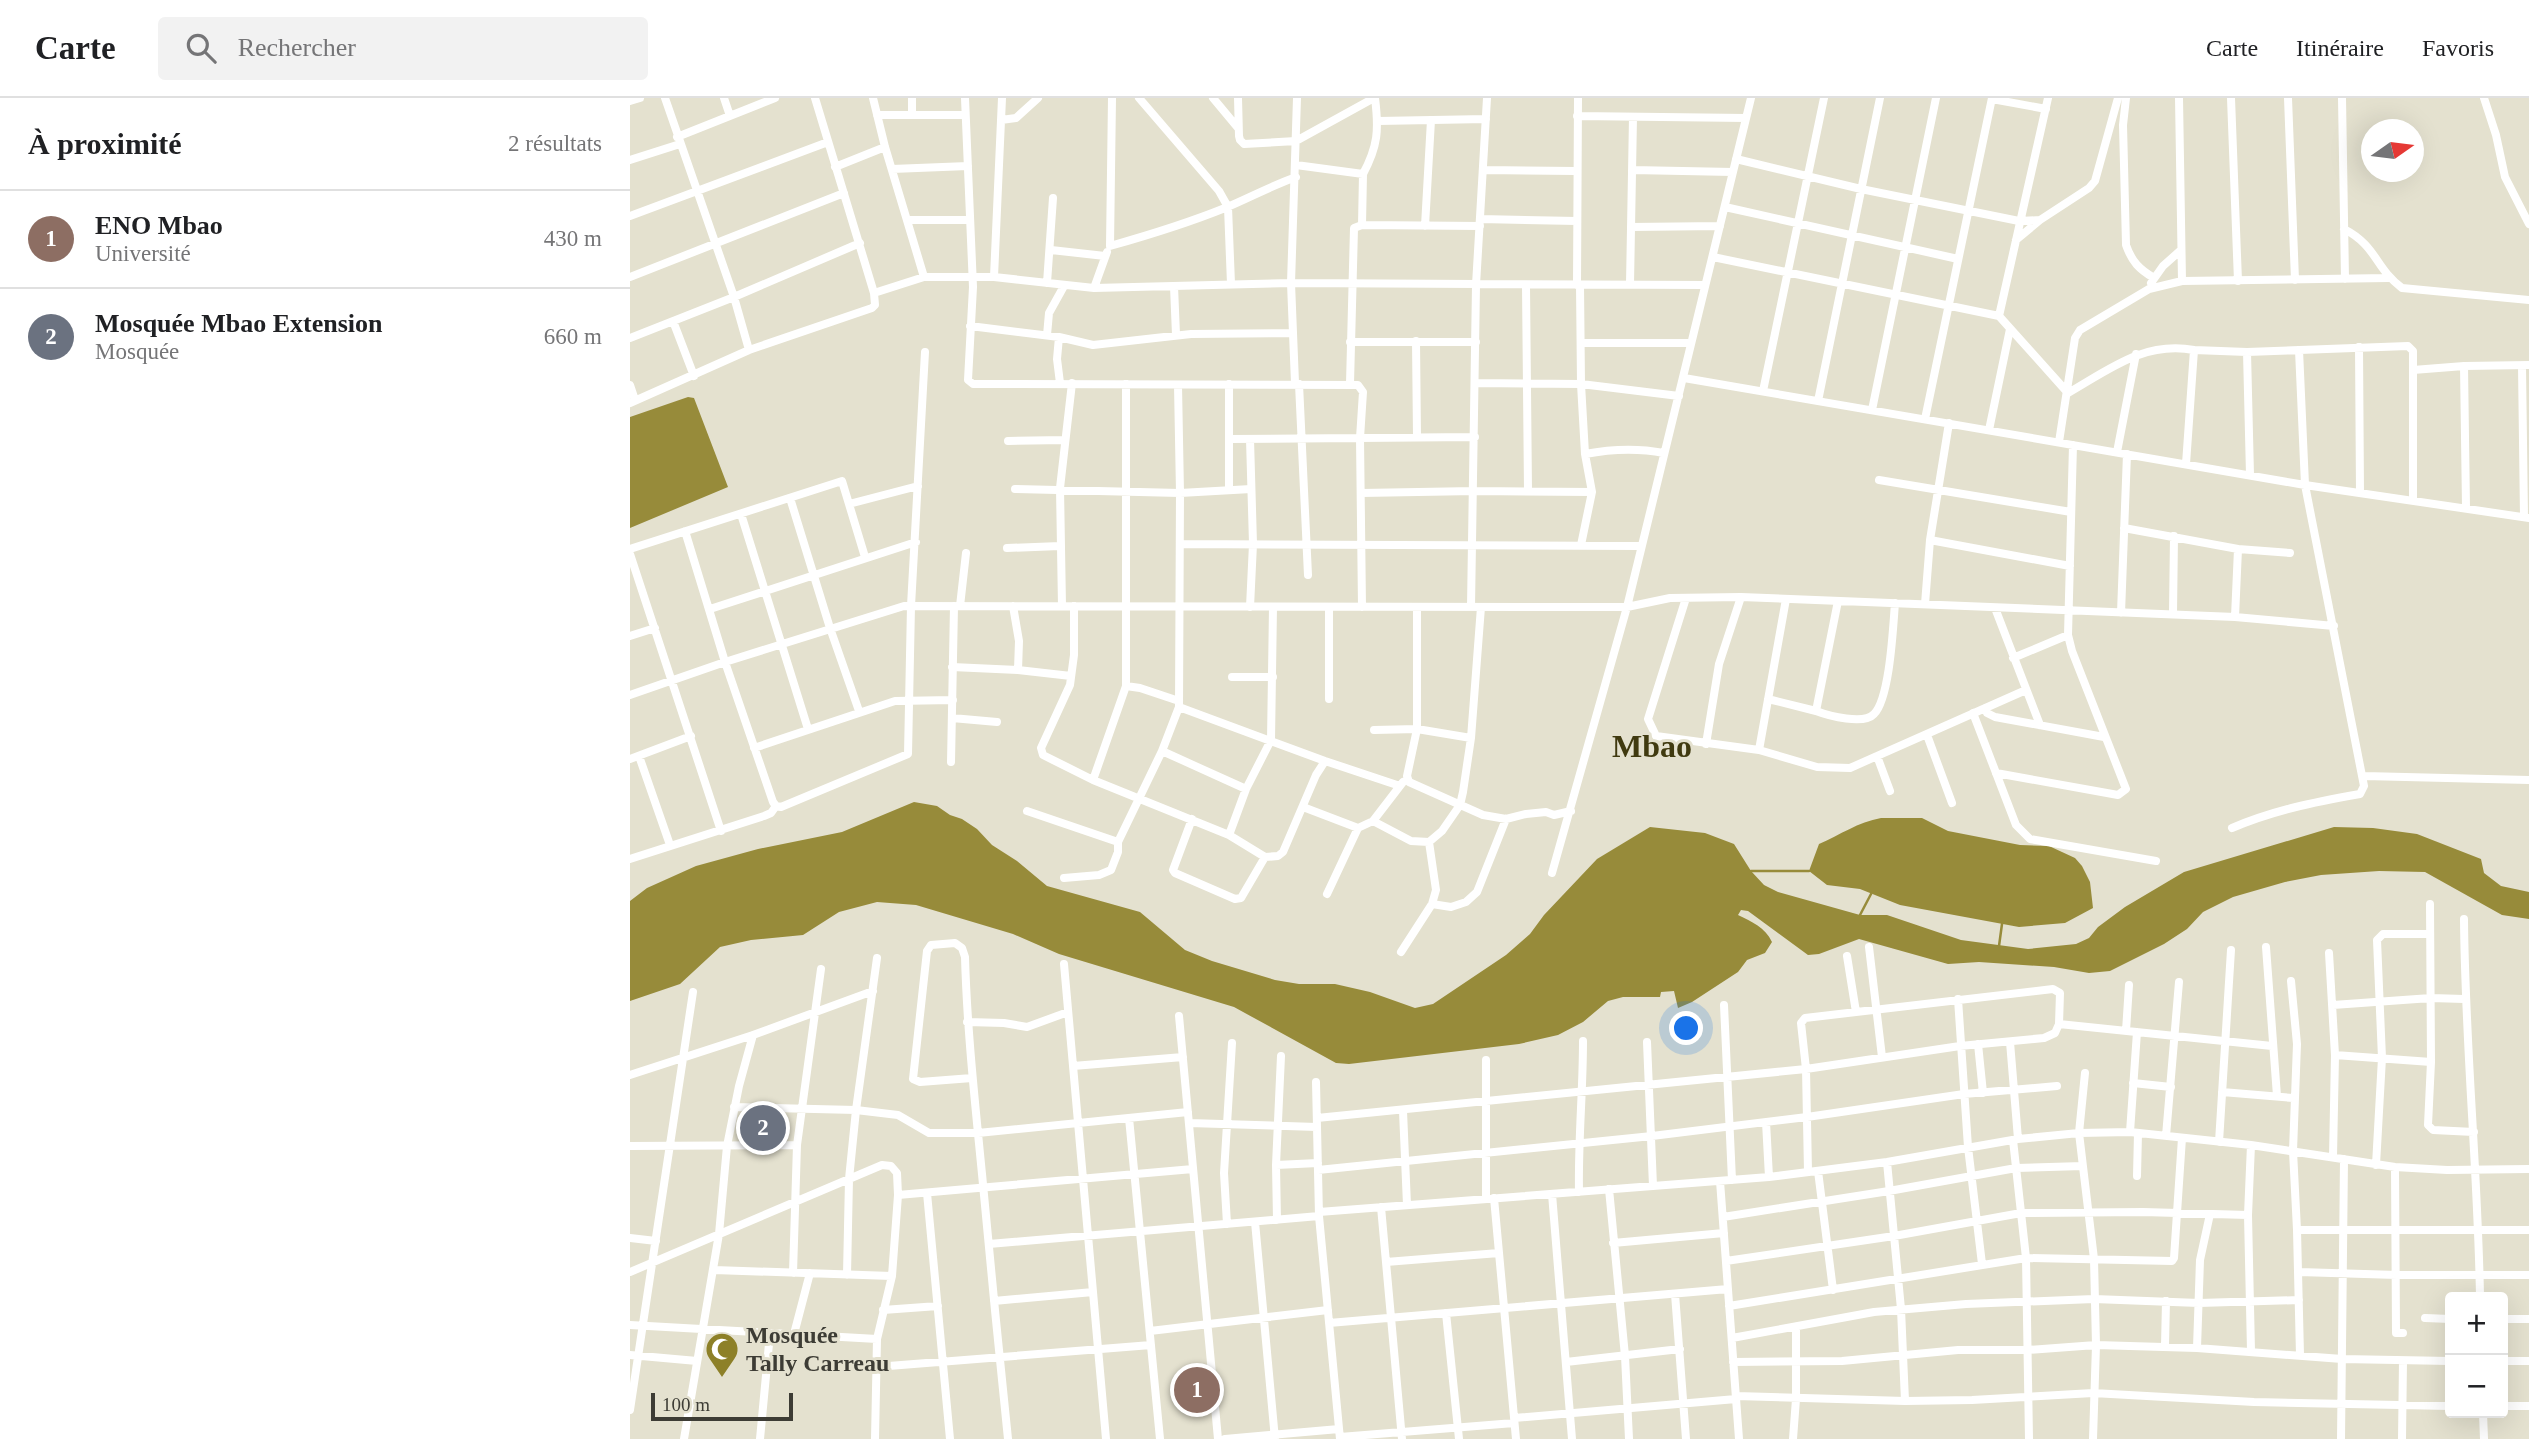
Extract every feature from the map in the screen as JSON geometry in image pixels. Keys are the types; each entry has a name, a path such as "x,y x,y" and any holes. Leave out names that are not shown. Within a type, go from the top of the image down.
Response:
{"street":[{"path":"630,101 640,98"},
{"path":"665,98 734,297 749,350"},
{"path":"724,98 730,116"},
{"path":"630,160 775,98"},
{"path":"630,384 633,402 749,350 875,305 860,243 815,98"},
{"path":"873,98 924,277"},
{"path":"912,98 912,115"},
{"path":"965,98 973,277 967,377 971,383 1358,385 1363,392 1360,438 1362,607"},
{"path":"994,277 1002,98"},
{"path":"1001,120 1016,118 1038,98"},
{"path":"1094,288 1110,246 1112,98"},
{"path":"1139,98 1219,191 1228,207 1231,284"},
{"path":"1213,98 1238,129"},
{"path":"1238,98 1238,129 1240,140 1244,144 1296,141 1375,98 1378,121 1375,152 1363,174 1362,225"},
{"path":"1297,98 1292,333 1299,421 1303,437 1308,575"},
{"path":"1471,607 1475,491 1476,285 1487,98"},
{"path":"1578,98 1576,172 1581,384 1585,454 1592,492 1581,545"},
{"path":"1552,873 1627,607 1751,98"},
{"path":"1763,391 1824,98"},
{"path":"1818,401 1880,98"},
{"path":"1872,410 1936,98"},
{"path":"1925,419 1992,98 2046,109"},
{"path":"1999,316 2048,98"},
{"path":"2016,240 2095,181 2118,98"},
{"path":"2126,98 2123,125 2126,245 2130,258 2154,278"},
{"path":"2179,98 2182,281"},
{"path":"2231,98 2238,281"},
{"path":"2288,98 2295,280"},
{"path":"2342,98 2345,279"},
{"path":"2484,98 2505,177 2529,224"},
{"path":"877,115 965,115"},
{"path":"1577,116 1746,118"},
{"path":"1630,284 1633,117"},
{"path":"1378,121 1486,119"},
{"path":"1425,226 1432,120"},
{"path":"630,216 828,142"},
{"path":"835,167 885,147"},
{"path":"1736,159 1968,213 2019,221 2040,220"},
{"path":"1296,165 1363,174"},
{"path":"892,169 968,166"},
{"path":"1483,170 1576,172"},
{"path":"1632,170 1733,172"},
{"path":"1110,246 1160,232 1228,207 1264,188 1296,177"},
{"path":"630,277 844,192"},
{"path":"1047,283 1053,198"},
{"path":"1725,207 1958,259"},
{"path":"907,220 970,220"},
{"path":"1350,384 1354,228 1362,225 1425,226 1480,222 1577,221"},
{"path":"1631,227 1720,226"},
{"path":"2344,229 2360,237 2372,250 2388,278 2402,288 2529,300"},
{"path":"630,338 860,243"},
{"path":"1051,250 1105,256"},
{"path":"2149,289 2154,278 2181,250"},
{"path":"1713,257 1999,316 2068,393"},
{"path":"874,293 924,277 994,277 1094,288 1291,283 1704,285"},
{"path":"2059,442 2075,338 2080,330 2149,289 2182,281 2388,278"},
{"path":"1047,335 1049,313 1064,286"},
{"path":"1174,286 1176,335"},
{"path":"1527,286 1528,491"},
{"path":"673,321 694,376"},
{"path":"970,327 1047,335 1093,345 1176,335 1292,333"},
{"path":"1989,430 2010,329"},
{"path":"1059,337 1057,359 1060,383"},
{"path":"1416,341 1417,437"},
{"path":"1350,342 1476,342"},
{"path":"1581,343 1691,343"},
{"path":"2068,393 2136,354 2172,347 2247,352 2408,346 2413,351 2413,500"},
{"path":"2360,347 2360,493"},
{"path":"2186,464 2194,350"},
{"path":"2232,828 2298,805 2360,794 2363,791 2364,776 2305,485 2299,350"},
{"path":"685,531 725,662 776,806 781,807 908,754 911,606 925,352"},
{"path":"2247,352 2249,475"},
{"path":"2118,453 2136,354"},
{"path":"1684,377 2305,485 2527,518 2525,366 2464,366 2413,370"},
{"path":"2464,366 2466,508"},
{"path":"1062,606 1060,488 1072,383"},
{"path":"1476,383 1581,384 1679,396"},
{"path":"1093,780 1126,686 1126,384"},
{"path":"1229,384 1229,490"},
{"path":"1064,878 1099,875 1111,870 1118,852 1118,842 1162,751 1179,704 1178,385"},
{"path":"1925,604 1930,540 1949,423"},
{"path":"1230,439 1475,437"},
{"path":"1250,439 1253,544 1250,607"},
{"path":"1008,441 1065,440"},
{"path":"1996,773 2118,795 2126,789 2104,737 2068,635 2073,445"},
{"path":"1585,454 1643,449 1664,453"},
{"path":"2121,613 2127,454"},
{"path":"1879,480 2071,512"},
{"path":"721,831 673,680 634,578 630,552 685,531 842,481 864,557"},
{"path":"849,504 918,486"},
{"path":"1015,489 1180,493 1251,489"},
{"path":"1361,493 1592,492"},
{"path":"790,498 859,712"},
{"path":"741,514 808,729"},
{"path":"2124,528 2238,549 2290,553"},
{"path":"2173,613 2174,536"},
{"path":"1930,540 2070,565"},
{"path":"710,609 916,542"},
{"path":"1180,544 1640,546"},
{"path":"1007,548 1060,546"},
{"path":"2235,617 2238,549"},
{"path":"951,762 957,606 965,553"},
{"path":"630,695 896,607 911,606 1627,607 1670,598 1741,597 2068,612 2173,613 2334,626"},
{"path":"1706,744 1719,664 1741,597"},
{"path":"1686,598 1648,719 1656,736 1759,750 1817,767 1850,768 2026,690"},
{"path":"1759,750 1786,599"},
{"path":"1816,711 1838,601"},
{"path":"1768,699 1863,720 1874,715 1885,692 1895,603"},
{"path":"1013,606 1019,641 1018,670"},
{"path":"1074,606 1072,676 1041,752 1043,755 1093,780 1229,835 1265,857 1278,856 1283,852 1316,775 1325,761"},
{"path":"1229,835 1245,789 1271,740 1273,607"},
{"path":"1329,607 1329,699"},
{"path":"1327,894 1358,828 1373,821 1407,776 1417,729 1417,607"},
{"path":"1373,821 1411,841 1429,842 1442,831 1460,805 1471,738 1481,607"},
{"path":"1995,608 2040,725"},
{"path":"630,636 655,628"},
{"path":"2013,658 2068,635"},
{"path":"953,667 1072,676"},
{"path":"1232,677 1273,677"},
{"path":"1126,686 1140,688 1325,761 1400,786"},
{"path":"754,748 895,701 953,700"},
{"path":"1985,708 1991,716 2104,737"},
{"path":"1973,713 2016,825 2030,839 2156,861"},
{"path":"952,718 997,722"},
{"path":"1374,730 1417,729 1471,738"},
{"path":"1927,735 1952,803"},
{"path":"670,845 634,758 691,736"},
{"path":"1162,751 1245,789"},
{"path":"1877,757 1890,791"},
{"path":"1407,776 1412,784 1482,815 1506,819 1526,814 1546,812 1555,815 1571,811"},
{"path":"2364,776 2529,780"},
{"path":"630,859 764,816 771,813 776,806"},
{"path":"1303,807 1358,828"},
{"path":"1027,811 1118,842"},
{"path":"1432,904 1451,907 1466,902 1477,892 1506,819"},
{"path":"1192,820 1173,870 1175,873 1235,900 1241,898 1265,857"},
{"path":"1401,952 1432,904 1436,890 1429,842"},
{"path":"2430,904 2431,1062 2428,1125 2430,1129 2474,1132"},
{"path":"2464,919 2465,999 2474,1132 2480,1292"},
{"path":"2376,1165 2382,1058 2377,940 2379,936 2429,934"},
{"path":"972,1078 920,1082 914,1079 927,951 931,945 955,943 962,947 965,957 967,1022 1008,1439"},
{"path":"1869,947 1882,1057"},
{"path":"2266,947 2277,1096"},
{"path":"2220,1142 2231,950"},
{"path":"2329,953 2335,1055 2333,1157"},
{"path":"1847,956 1856,1012"},
{"path":"847,1275 849,1179 877,958"},
{"path":"1064,964 1106,1439"},
{"path":"793,1273 797,1145 821,969"},
{"path":"2291,981 2297,1044 2292,1151 2299,1272 2300,1355"},
{"path":"2166,1136 2179,982"},
{"path":"2126,1031 2129,985"},
{"path":"1189,1123 1278,1126 1317,1123 1485,1101 1806,1069 1960,1046 2051,1036 2059,1024 2060,993 2053,989 1803,1020 1806,1069 1808,1172"},
{"path":"630,1074 753,1035 873,991"},
{"path":"630,1410 634,1356 643,1326 693,992"},
{"path":"2333,1005 2431,998 2465,999"},
{"path":"1958,999 1968,1147 1982,1264"},
{"path":"1724,1005 1732,1180"},
{"path":"967,1022 1027,1027 1068,1012"},
{"path":"1179,1016 1218,1439"},
{"path":"2059,1024 2272,1046"},
{"path":"2137,1032 2133,1083 2137,1176"},
{"path":"684,1439 714,1270 727,1146 753,1035"},
{"path":"1579,1192 1578,1144 1583,1091 1583,1041"},
{"path":"1647,1042 1653,1186"},
{"path":"2010,1042 2016,1168 2026,1258 2029,1439"},
{"path":"1227,1224 1224,1174 1232,1043"},
{"path":"1978,1044 1983,1093"},
{"path":"2335,1055 2431,1062"},
{"path":"1277,1220 1276,1165 1281,1056"},
{"path":"1073,1066 1183,1057"},
{"path":"1486,1060 1484,1152 1499,1253 1516,1439"},
{"path":"2085,1073 2079,1133 2094,1258 2096,1345 2093,1439"},
{"path":"1316,1082 1319,1214 1340,1435"},
{"path":"2133,1083 2171,1087"},
{"path":"1276,1165 1405,1162 1730,1127 1964,1094 2057,1086"},
{"path":"2222,1092 2293,1098"},
{"path":"734,1107 856,1110 898,1115 929,1133 978,1133 1188,1112"},
{"path":"1403,1111 1407,1205"},
{"path":"1129,1118 1160,1439"},
{"path":"1766,1122 1769,1178"},
{"path":"989,1244 1277,1220 1381,1207 1769,1178 2016,1140 2079,1133 2134,1132 2250,1145 2395,1167 2529,1169"},
{"path":"1729,1306 2026,1258 2172,1261 2178,1214 2182,1138"},
{"path":"630,1146 797,1145"},
{"path":"2250,1145 2248,1215 2251,1352"},
{"path":"2341,1439 2344,1159"},
{"path":"1886,1162 1898,1279 1905,1401"},
{"path":"630,1272 882,1165 891,1166 897,1173 898,1195 892,1276 877,1339 875,1439"},
{"path":"1723,1217 2016,1168 2083,1166"},
{"path":"2395,1167 2396,1333 2403,1333"},
{"path":"898,1195 1193,1169"},
{"path":"1818,1171 1833,1290"},
{"path":"1720,1181 1739,1439"},
{"path":"1609,1189 1625,1356 1629,1439"},
{"path":"927,1193 950,1439"},
{"path":"1552,1194 1572,1439"},
{"path":"1381,1207 1402,1435"},
{"path":"1726,1261 1894,1236 2021,1213 2248,1215"},
{"path":"2197,1348 2201,1250 2210,1214"},
{"path":"1255,1222 1275,1437"},
{"path":"2297,1230 2529,1230"},
{"path":"1613,1243 1724,1233"},
{"path":"630,1238 656,1241"},
{"path":"1386,1262 1499,1253"},
{"path":"714,1270 892,1276"},
{"path":"2299,1272 2529,1275"},
{"path":"794,1334 810,1273"},
{"path":"1329,1323 1728,1289"},
{"path":"994,1301 1093,1292"},
{"path":"1675,1294 1686,1439"},
{"path":"1732,1338 1866,1313 2028,1300 2094,1299 2199,1303 2300,1300"},
{"path":"2165,1346 2166,1301"},
{"path":"883,1310 937,1306"},
{"path":"1150,1331 1328,1310"},
{"path":"1446,1313 1459,1439"},
{"path":"2425,1318 2445,1319"},
{"path":"2508,1320 2529,1319"},
{"path":"630,1325 877,1339"},
{"path":"1793,1439 1796,1328"},
{"path":"760,1439 769,1333"},
{"path":"876,1367 1151,1345"},
{"path":"1733,1362 1795,1363 1958,1350 2027,1350 2096,1345 2165,1346 2342,1359 2445,1361"},
{"path":"1566,1362 1680,1349"},
{"path":"634,1356 697,1361"},
{"path":"2402,1439 2403,1361"},
{"path":"2508,1361 2529,1361"},
{"path":"1225,1439 1402,1435 1570,1413 1736,1397 1905,1401 1972,1400 2093,1392 2254,1402 2445,1406"},
{"path":"2508,1406 2529,1406"},
{"path":"2483,1418 2484,1439"}],"shaded area":[{"path":"688,397 694,398 728,487 630,528 630,417"},
{"path":"914,802 937,806 962,819 1047,886 1140,912 1185,950 1275,980 1299,984 1335,984 1370,992 1415,1008 1433,1004 1506,955 1530,934 1544,915 1597,859 1650,827 1705,833 1734,844 1751,871 1764,885 1778,892 1860,915 1887,915 1961,940 2028,949 2076,944 2089,938 2098,927 2125,907 2184,872 2334,827 2373,828 2417,834 2481,859 2484,873 2501,886 2529,892 2529,919 2502,915 2425,872 2379,871 2321,875 2233,897 2203,912 2187,929 2164,944 2110,971 2089,973 2054,967 1979,962 1948,964 1859,939 1819,954 1808,955 1748,911 1741,910 1738,915 1762,929 1772,942 1765,953 1747,960 1738,972 1678,1008 1674,991 1661,992 1660,997 1623,997 1608,1001 1583,1022 1558,1035 1519,1044 1349,1064 1336,1063 1234,1007 1059,954 1013,934 916,905 877,902 839,912 803,935 751,940 720,947 680,984 630,1001 630,901 647,888 696,866 758,849 842,832"},
{"path":"1881,818 1922,818 1948,831 2020,845 2049,846 2075,858 2082,866 2090,882 2093,908 2065,923 2019,927 1900,905 1860,889 1827,885 1809,871 1819,844"}],"waterway":[{"path":"1751,871 1809,871"},
{"path":"1860,915 1871,894"},
{"path":"1999,946 2002,924"}],"place":[{"name":"Mosquée Mbao Extension","path":"763,1128"},
{"name":"Mosquée Tally Carreau","path":"722,1379"},
{"name":"ENO Mbao","path":"1197,1390"}],"district":[{"name":"Mbao","path":"1652,746"}]}
